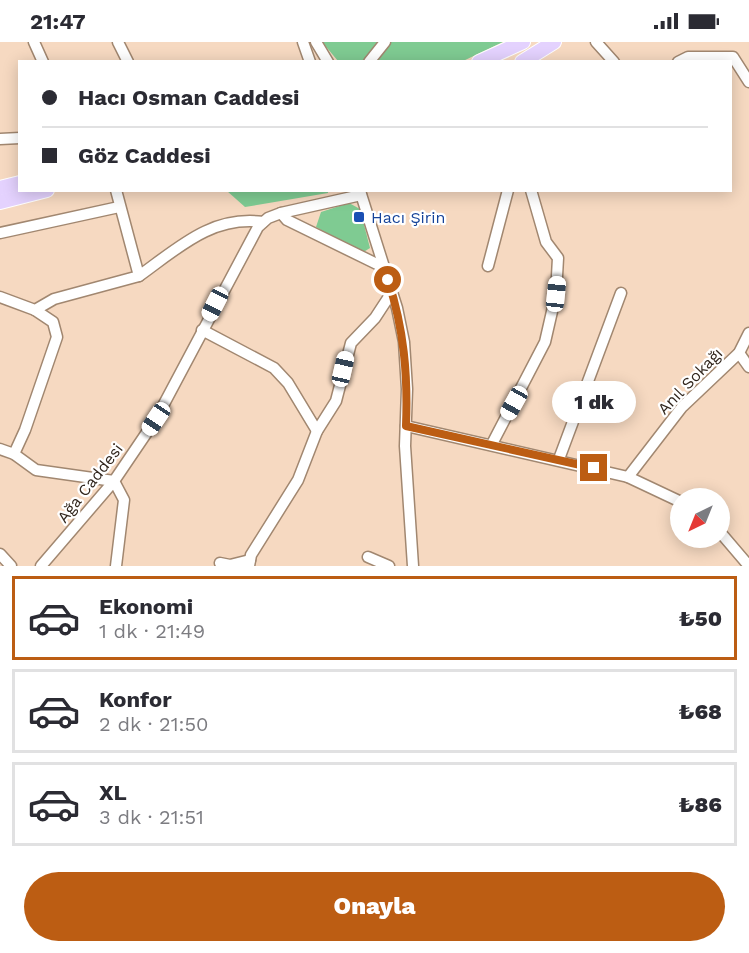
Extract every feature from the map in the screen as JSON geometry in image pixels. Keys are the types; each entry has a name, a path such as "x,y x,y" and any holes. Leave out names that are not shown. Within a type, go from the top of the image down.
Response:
{"main road":[{"path":"484,60 523,42"},
{"path":"525,60 554,42"},
{"path":"0,188 18,184"},
{"path":"0,201 38,192"}],"street":[{"path":"34,42 42,60"},
{"path":"118,42 127,60"},
{"path":"303,42 309,60"},
{"path":"316,42 327,60"},
{"path":"371,60 385,42"},
{"path":"596,42 612,60"},
{"path":"682,60 688,57 733,57 749,82"},
{"path":"0,139 18,138"},
{"path":"116,192 118,207 139,276"},
{"path":"361,192 392,292 406,357 406,426 413,566"},
{"name":"Ağa Caddesi","path":"41,566 114,481 156,419 254,232 263,222 281,213 361,192"},
{"path":"488,266 507,192"},
{"path":"492,444 541,352 554,303 558,258 546,242 532,192"},
{"path":"0,232 118,207"},
{"path":"281,213 287,220 385,268"},
{"path":"35,310 54,299 139,276 213,226 232,221 263,222"},
{"path":"220,563 246,564 298,480 317,431 336,400 351,344 375,318 392,292"},
{"path":"559,459 621,293"},
{"path":"0,297 35,310 53,322 57,337 26,430 14,454"},
{"path":"202,330 274,368 288,383 317,431"},
{"name":"Anıl Sokağı","path":"628,477 682,407 739,353 749,333"},
{"path":"739,353 749,367"},
{"path":"406,426 559,459 628,477 670,497"},
{"path":"0,449 14,454 36,470 114,481 124,500 116,566"},
{"path":"730,544 749,566"},
{"path":"0,554 11,566"},
{"path":"368,557 389,566"}],"green space":[{"path":"322,42 503,42 465,60 337,60"},
{"path":"228,192 328,192 328,193 245,207"},
{"path":"349,203 360,209 370,248 362,253 316,227 321,212"}],"place":[{"name":"Hacı Şirin","path":"359,217"}],"route":[{"path":"388,280 401,325 406,357 406,426 594,468"}]}
